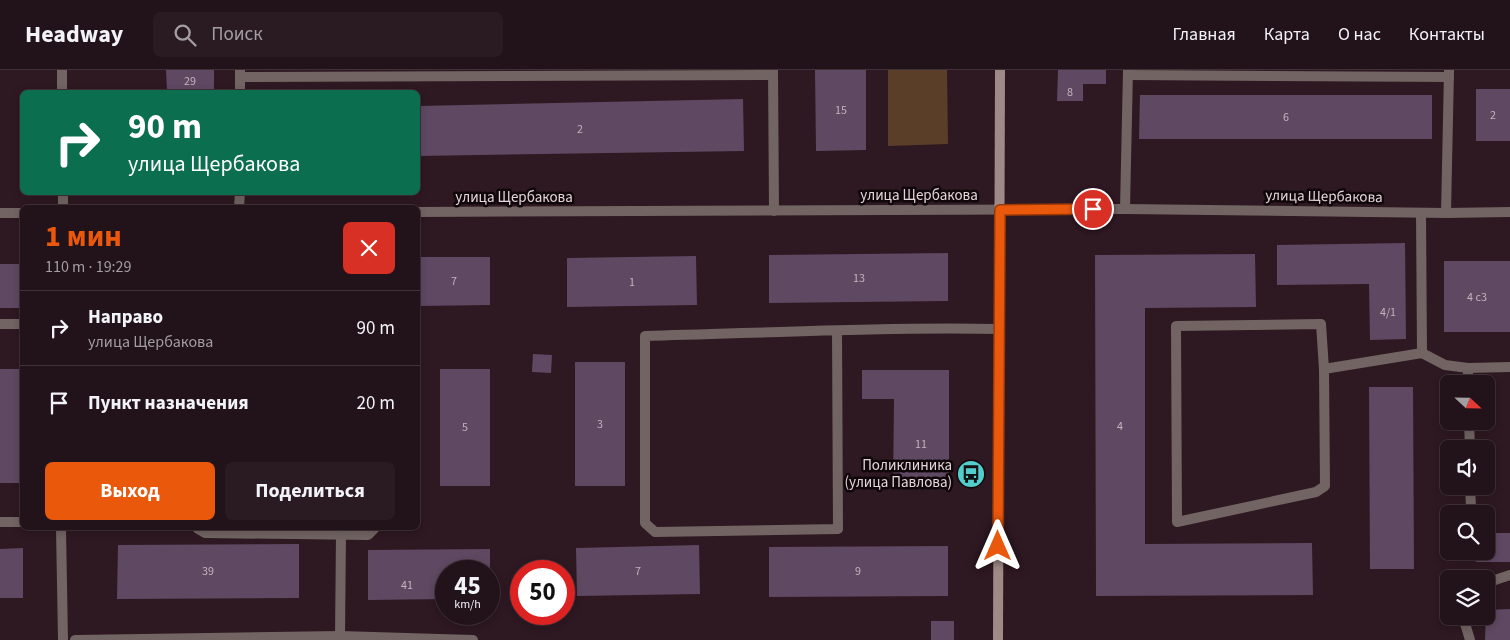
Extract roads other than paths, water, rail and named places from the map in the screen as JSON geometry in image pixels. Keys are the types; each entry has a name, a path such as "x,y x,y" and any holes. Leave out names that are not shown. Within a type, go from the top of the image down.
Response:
{"main road":[{"path":"998,640 1000,70"}],"street":[{"path":"62,70 62,90"},
{"path":"240,90 240,74 773,72 774,211"},
{"path":"1126,209 1128,72 1449,73 1446,214"},
{"name":"улица Щербакова","path":"420,212 1126,209 1446,214 1510,212"},
{"path":"0,213 20,213"},
{"path":"1421,213 1422,353"},
{"path":"0,324 20,324"},
{"path":"1321,324 1324,369 1326,486 1316,492 1177,522 1176,326 1321,324"},
{"path":"837,331 838,529 655,532 645,523 645,336 837,331 999,329"},
{"path":"1324,369 1422,353 1445,365 1468,368 1510,367"},
{"path":"1468,368 1468,375"},
{"path":"0,522 20,522"},
{"path":"62,530 63,640"},
{"path":"200,530 205,533 368,535 373,530"},
{"path":"340,636 341,534"},
{"path":"1495,580 1510,575"},
{"path":"1466,625 1470,640"},
{"path":"74,640 340,636 472,640"}],"place":[{"name":"Поликлиника (улица Павлова)","path":"971,474"}]}
